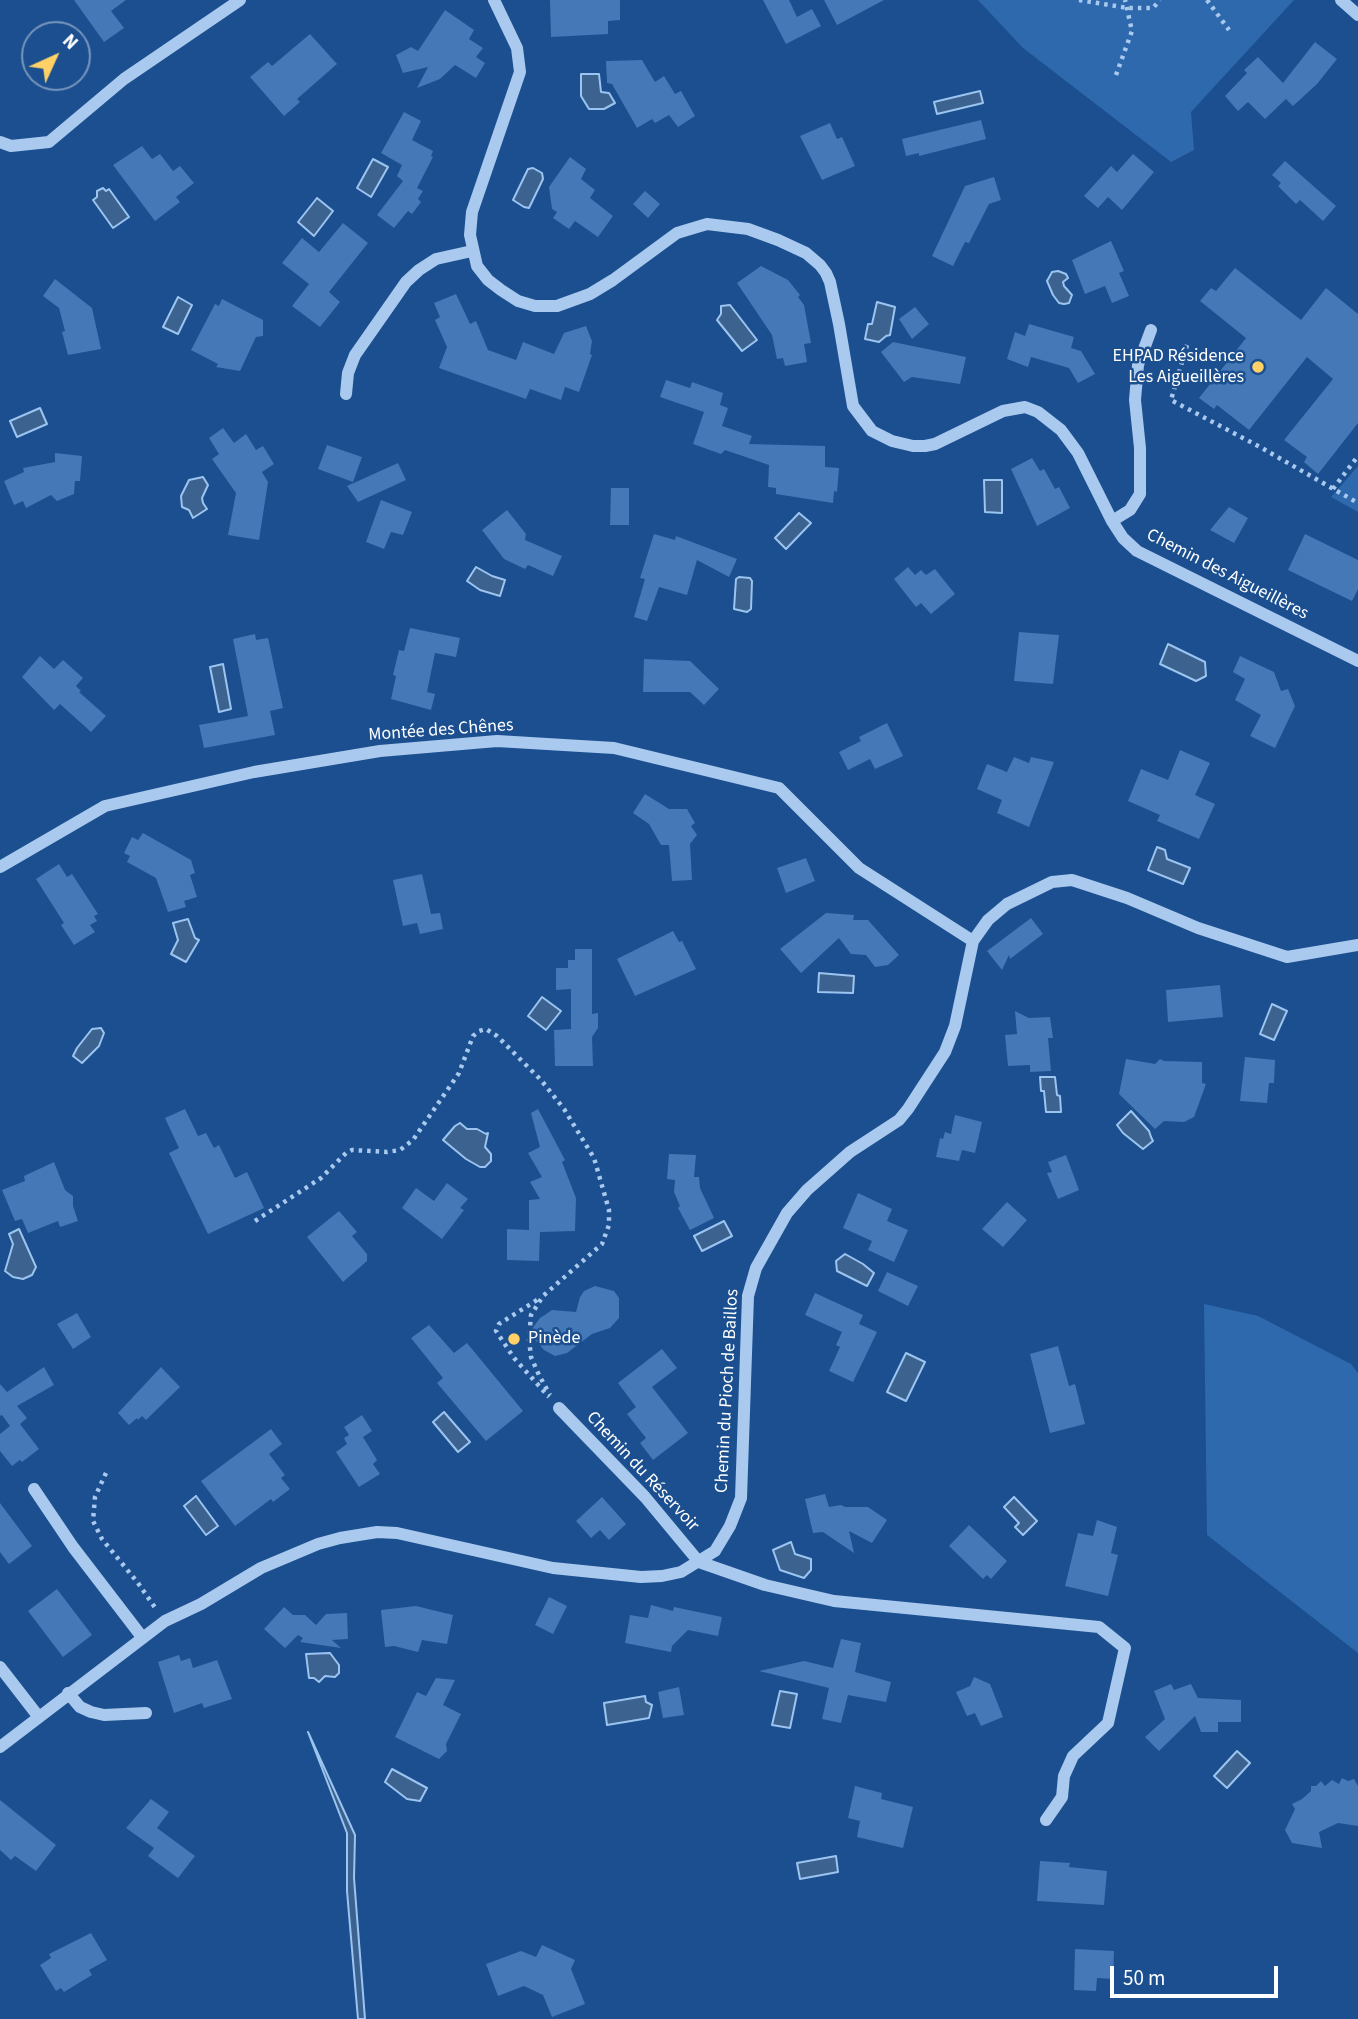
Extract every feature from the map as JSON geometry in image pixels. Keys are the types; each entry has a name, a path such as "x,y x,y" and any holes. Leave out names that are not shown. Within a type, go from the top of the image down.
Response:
{"street":[{"path":"0,142 11,146 49,142 124,79 240,0"},
{"path":"346,394 348,373 355,355 407,282 436,259 472,251 472,212 520,72 517,48 494,0"},
{"path":"1341,0 1358,15"},
{"name":"Chemin des Aigueillères","path":"472,251 477,266 501,290 518,301 536,306 557,306 601,287 677,233 691,227 707,224 739,228 778,240 806,253 826,273 839,324 853,406 872,431 892,442 925,446 935,444 1003,411 1025,407 1038,412 1061,430 1078,453 1112,521 1123,538 1138,551 1358,661"},
{"path":"1112,521 1130,510 1140,495 1140,448 1135,400 1138,365 1151,330"},
{"name":"Montée des Chênes","path":"0,867 105,806 254,772 380,751 497,741 614,748 779,788 859,868 973,942"},
{"name":"Chemin du Pioch de Baillos","path":"0,1747 165,1621 201,1604 261,1568 289,1555 340,1538 377,1532 409,1535 553,1568 641,1577 681,1572 715,1551 741,1498 748,1296 755,1268 787,1213 807,1190 850,1152 899,1120 931,1076 945,1052 955,1026 973,942 988,920 1007,904 1052,881 1072,880 1102,889 1198,928 1287,957 1358,946"},
{"name":"Chemin du Réservoir","path":"559,1408 645,1497 699,1562"},
{"path":"34,1489 73,1547 142,1637"},
{"path":"699,1562 765,1585 834,1601 1099,1627 1125,1648 1108,1723 1073,1756 1064,1776 1062,1797 1046,1820"},
{"path":"0,1667 38,1716"},
{"path":"68,1693 80,1707 91,1713 146,1713"}],"path":[{"path":"1079,0 1128,8 1153,8 1160,0"},
{"path":"1116,75 1132,32 1125,0"},
{"path":"1207,0 1229,30"},
{"path":"1187,345 1171,400 1358,503"},
{"path":"1333,489 1358,456"},
{"name":"Chemin du Réservoir","path":"255,1220 321,1178 352,1150 400,1150 412,1140 459,1073 473,1037 486,1029 497,1036 541,1080 564,1110 594,1158 608,1210 608,1225 602,1244 543,1296 499,1324 496,1331 514,1358 559,1408"},
{"name":"Chemin du Réservoir","path":"543,1296 531,1315 530,1348 538,1376 559,1408"},
{"path":"106,1473 95,1497 93,1521 102,1539 165,1621"}],"shaded area":[{"path":"978,0 1294,0 1191,112 1194,150 1171,162 1023,48"},
{"path":"581,74 599,74 601,92 609,93 615,103 604,109 589,109 581,96"},
{"path":"980,91 983,103 937,114 934,102"},
{"path":"373,159 388,167 371,197 357,188"},
{"path":"533,168 542,173 543,179 529,208 513,200 528,169"},
{"path":"103,188 106,191 109,189 129,217 113,228 93,200 97,197 97,191"},
{"path":"317,198 333,211 314,236 298,222"},
{"path":"1052,272 1066,274 1068,278 1063,282 1072,295 1069,303 1059,303 1047,281"},
{"path":"178,297 192,305 178,334 163,327"},
{"path":"877,302 895,307 890,335 879,342 865,339"},
{"path":"730,305 757,340 742,351 717,320 721,314 721,306"},
{"path":"40,408 47,424 17,437 10,421"},
{"path":"1358,466 1358,512 1331,497"},
{"path":"203,477 208,485 202,498 207,509 193,518 189,510 182,507 181,496 189,480"},
{"path":"984,480 1002,480 1002,513 985,512"},
{"path":"799,513 811,523 786,549 775,538"},
{"path":"476,567 505,580 500,596 480,590 467,581"},
{"path":"750,578 752,581 751,609 747,612 734,609 736,579"},
{"path":"1168,644 1205,662 1206,676 1196,681 1160,664"},
{"path":"223,664 231,709 219,712 210,667"},
{"path":"1157,847 1165,850 1167,859 1190,868 1183,884 1148,870"},
{"path":"188,919 195,938 199,940 186,962 171,954 178,940 173,923"},
{"path":"819,973 854,976 853,993 818,992"},
{"path":"542,997 561,1011 546,1030 528,1016"},
{"path":"1272,1004 1287,1011 1274,1040 1260,1034"},
{"path":"101,1028 104,1033 99,1046 82,1063 73,1056 77,1048 92,1029"},
{"path":"1040,1077 1055,1077 1061,1112 1046,1112"},
{"path":"1131,1111 1149,1131 1153,1141 1143,1149 1117,1125"},
{"path":"460,1123 467,1129 488,1133 485,1147 491,1154 491,1161 485,1167 466,1159 443,1140"},
{"path":"724,1221 732,1236 702,1251 694,1236"},
{"path":"19,1229 36,1267 32,1275 23,1279 13,1277 5,1271 13,1244 9,1234"},
{"path":"845,1254 874,1273 867,1286 837,1271 836,1261"},
{"path":"1204,1304 1258,1316 1351,1364 1358,1373 1358,1653 1207,1535"},
{"path":"906,1353 925,1362 906,1401 887,1392"},
{"path":"444,1412 470,1442 458,1452 433,1422"},
{"path":"196,1496 218,1526 206,1535 184,1506"},
{"path":"1014,1497 1037,1521 1023,1535 1015,1527 1019,1523 1004,1507"},
{"path":"791,1542 795,1554 811,1559 811,1570 804,1578 780,1570 773,1550"},
{"path":"330,1653 339,1665 339,1673 335,1677 325,1676 319,1682 309,1678 306,1654"},
{"path":"780,1691 797,1694 790,1728 772,1725"},
{"path":"645,1696 646,1702 652,1705 649,1718 607,1725 604,1703"},
{"path":"308,1732 355,1835 354,1878 365,2019 358,2019 347,1891 347,1833"},
{"path":"1237,1751 1250,1763 1227,1788 1214,1776"},
{"path":"392,1769 427,1788 420,1801 407,1799 385,1782"},
{"path":"836,1856 838,1872 800,1879 797,1863"}],"building":[{"path":"74,0 126,0 111,11 124,28 104,42"},
{"path":"550,0 620,0 620,20 608,21 608,34 551,37"},
{"path":"763,0 789,0 797,17 812,9 821,26 786,44"},
{"path":"824,0 884,0 837,25"},
{"path":"445,10 474,30 469,39 483,48 476,57 485,63 476,78 455,65 440,79 417,88 428,67 403,73 396,55 411,47 418,51"},
{"path":"310,34 337,64 297,99 300,102 284,116 250,77 268,62 272,66"},
{"path":"1315,42 1337,59 1317,84 1293,106 1286,99 1265,119 1248,102 1238,111 1225,96 1247,73 1244,70 1258,57 1283,83"},
{"path":"642,60 655,82 664,76 675,94 681,91 695,116 678,127 669,115 655,123 652,119 637,128 612,84 607,83 606,61"},
{"path":"404,112 421,121 412,140 433,151 433,157 417,188 423,191 418,199 421,202 412,214 408,211 394,228 377,215 403,181 397,176 402,165 381,153"},
{"path":"981,120 986,139 919,156 919,153 906,156 902,139"},
{"path":"830,123 837,139 842,137 855,166 822,180 800,136"},
{"path":"142,146 152,159 160,154 173,171 180,166 194,183 176,197 180,202 155,221 113,165"},
{"path":"1133,154 1154,172 1122,210 1108,197 1098,208 1084,196 1111,166 1117,172"},
{"path":"570,157 586,169 581,179 595,190 590,198 613,216 598,237 575,221 569,229 553,218 557,212 552,209 549,187"},
{"path":"1285,161 1336,206 1323,221 1300,200 1296,204 1278,186 1281,183 1272,175"},
{"path":"994,177 1001,200 989,204 969,243 965,242 953,266 932,256 965,186"},
{"path":"645,191 660,204 648,218 633,204"},
{"path":"343,223 368,243 329,292 340,302 320,327 292,306 309,284 282,263 302,238 319,252"},
{"path":"1111,241 1124,271 1119,273 1129,296 1112,303 1105,286 1085,294 1072,260"},
{"path":"761,266 788,280 800,295 798,297 804,305 811,343 804,344 807,362 785,366 783,358 777,359 772,335 737,283"},
{"name":"EHPAD Résidence Les Aigueillères","path":"1235,268 1301,320 1326,288 1358,314 1358,423 1318,474 1304,462 1307,457 1284,440 1333,379 1307,357 1249,430 1217,405 1214,409 1199,398 1246,338 1200,301 1211,288 1216,291"},
{"path":"55,279 92,308 101,349 68,355 59,308 43,296"},
{"path":"456,294 470,324 476,321 488,350 516,360 523,342 554,354 564,333 586,326 592,341 592,355 579,392 565,387 561,400 530,389 526,399 439,368 447,347 435,320 440,317 434,303"},
{"path":"222,299 263,320 263,336 256,337 240,371 216,367 218,364 191,350 215,304 219,306"},
{"path":"915,307 929,324 912,339 899,319"},
{"path":"1029,324 1074,337 1071,348 1081,351 1095,374 1078,383 1069,368 1031,357 1028,367 1007,359 1015,332 1025,336"},
{"path":"893,342 966,357 960,384 912,377 904,382 881,352"},
{"path":"666,380 690,388 692,382 723,393 720,405 728,408 722,426 752,436 749,444 825,446 825,467 839,468 833,503 776,494 776,488 768,487 769,465 725,450 721,454 693,444 704,412 660,397"},
{"path":"223,428 234,443 246,434 256,450 263,446 274,464 262,472 268,482 259,540 228,535 236,493 212,459 219,454 209,438"},
{"path":"327,445 362,457 353,482 318,469"},
{"path":"55,453 82,456 80,481 75,481 74,494 57,501 51,495 26,508 23,501 14,505 4,481 24,472 23,468 55,462"},
{"path":"1032,458 1040,471 1044,469 1055,489 1059,487 1070,508 1037,526 1011,469"},
{"path":"398,463 406,480 358,502 347,486"},
{"path":"611,488 629,488 629,525 610,525"},
{"path":"381,500 412,512 403,535 391,532 384,549 366,542"},
{"path":"1229,507 1248,518 1234,543 1210,530"},
{"path":"507,510 526,534 525,540 562,556 553,576 528,565 525,569 504,559 482,530"},
{"path":"654,534 675,540 676,536 737,559 729,577 697,560 687,595 659,587 647,621 634,617 645,579 640,578"},
{"path":"1305,534 1358,560 1358,589 1352,601 1288,570"},
{"path":"908,567 915,575 921,570 926,575 935,569 955,594 931,614 921,603 916,607 894,579"},
{"path":"410,628 460,638 456,657 435,653 427,692 435,694 431,710 391,699 399,650 404,651"},
{"path":"1019,632 1059,635 1053,684 1014,681"},
{"path":"255,634 256,640 268,638 283,708 270,711 275,735 204,748 199,725 248,716 233,639"},
{"path":"40,656 54,669 63,660 83,678 76,686 81,691 79,692 106,716 91,732 60,704 54,710 22,677"},
{"path":"1240,656 1274,672 1281,691 1288,689 1295,706 1275,748 1250,736 1261,715 1235,700 1245,679 1233,672"},
{"path":"644,659 690,661 719,689 704,705 690,692 643,692"},
{"path":"887,723 903,756 875,769 870,759 848,770 839,752 861,741 859,737"},
{"path":"1180,750 1210,763 1195,795 1215,804 1199,839 1157,821 1160,815 1128,801 1141,769 1168,780"},
{"path":"1014,757 1029,763 1031,757 1054,762 1029,827 997,813 1002,800 977,789 987,764 1007,772"},
{"path":"645,794 669,809 687,809 695,823 691,826 697,835 690,844 692,880 672,881 669,845 661,845 649,824 633,813"},
{"path":"143,833 191,860 195,873 190,875 197,897 184,901 186,907 168,912 156,878 127,862 130,856 124,853 132,837 138,840"},
{"path":"806,858 815,881 786,893 777,868"},
{"path":"59,864 67,877 72,874 98,914 94,916 97,921 90,925 95,932 74,945 61,925 64,923 36,879"},
{"path":"422,874 431,914 440,913 443,929 420,934 417,923 403,926 393,880"},
{"path":"826,913 854,915 853,920 868,920 899,955 888,965 875,967 866,955 851,954 839,938 801,973 780,949"},
{"path":"1031,918 1043,934 1010,959 1009,955 1002,970 987,951"},
{"path":"673,931 679,942 682,941 696,969 635,996 617,959"},
{"path":"575,949 592,949 592,1014 598,1013 598,1028 592,1037 593,1066 555,1066 554,1030 571,1029 571,989 556,990 556,968 568,968 568,960 575,960"},
{"path":"1220,985 1223,1017 1168,1022 1166,990"},
{"path":"1015,1011 1029,1018 1050,1017 1053,1038 1048,1038 1051,1071 1030,1072 1030,1065 1008,1066 1005,1035 1017,1034"},
{"path":"1245,1057 1275,1060 1274,1083 1269,1083 1267,1103 1240,1101"},
{"path":"1126,1059 1155,1064 1160,1059 1202,1062 1202,1083 1206,1084 1194,1117 1184,1122 1164,1121 1155,1129 1119,1094"},
{"path":"185,1109 198,1136 206,1133 214,1148 219,1145 235,1178 247,1172 264,1208 208,1234 169,1153 179,1148 165,1118"},
{"path":"538,1109 565,1160 562,1162 576,1198 575,1231 540,1232 539,1261 507,1260 507,1229 529,1230 529,1200 540,1199 530,1182 542,1177 528,1153 540,1147 531,1113"},
{"path":"955,1115 982,1122 975,1153 962,1150 959,1161 936,1157 940,1138 943,1139 945,1132 951,1134"},
{"path":"669,1154 696,1155 694,1177 699,1177 700,1188 714,1218 690,1230 678,1208 680,1206 674,1192 675,1180 667,1179"},
{"path":"1066,1155 1079,1190 1058,1199 1047,1173 1052,1172 1048,1162"},
{"path":"54,1162 65,1190 73,1196 78,1221 60,1227 58,1221 28,1233 22,1219 15,1221 2,1190 25,1181 24,1176"},
{"path":"447,1183 468,1199 460,1208 464,1210 442,1239 402,1208 416,1188 434,1201"},
{"path":"858,1193 892,1209 887,1221 908,1230 894,1262 868,1250 872,1241 843,1228"},
{"path":"1007,1202 1027,1220 1003,1247 982,1229"},
{"path":"339,1211 357,1232 352,1236 367,1254 367,1261 343,1282 307,1237"},
{"path":"887,1272 918,1286 908,1306 878,1291"},
{"path":"595,1286 614,1291 619,1298 619,1318 610,1328 592,1334 567,1353 555,1356 544,1350 529,1333 540,1318 552,1310 576,1312 584,1291"},
{"path":"815,1293 863,1315 859,1324 877,1332 853,1382 829,1371 840,1347 836,1345 842,1332 805,1315"},
{"path":"77,1313 91,1337 73,1349 57,1324"},
{"path":"429,1325 454,1353 467,1343 523,1411 486,1441 437,1383 443,1378 411,1338"},
{"path":"1058,1346 1069,1386 1075,1384 1085,1424 1050,1433 1030,1354"},
{"path":"662,1349 677,1368 652,1387 688,1433 653,1460 640,1443 646,1438 627,1414 636,1407 618,1383"},
{"path":"44,1367 54,1385 17,1406 27,1418 20,1424 39,1449 12,1466 0,1451 0,1434 10,1426 2,1415 0,1416 0,1384 7,1392"},
{"path":"161,1367 180,1387 146,1420 142,1416 129,1425 118,1413"},
{"path":"362,1415 372,1431 363,1437 377,1460 373,1464 380,1474 359,1487 336,1452 347,1444 344,1438 349,1435 344,1427"},
{"path":"271,1429 282,1444 269,1454 285,1475 281,1478 290,1489 273,1502 271,1499 235,1526 201,1481"},
{"path":"825,1494 829,1507 868,1507 887,1520 872,1543 849,1531 854,1553 823,1532 813,1533 805,1499"},
{"path":"602,1497 626,1524 609,1540 600,1530 591,1538 576,1521"},
{"path":"0,1503 32,1546 9,1564 0,1552"},
{"path":"1097,1520 1117,1527 1111,1553 1118,1555 1108,1596 1065,1586 1078,1533 1093,1536"},
{"path":"969,1525 1007,1561 991,1579 987,1575 983,1579 949,1546"},
{"path":"57,1589 92,1635 63,1657 28,1611"},
{"path":"549,1597 567,1606 553,1634 535,1625"},
{"path":"651,1605 673,1611 674,1607 722,1617 718,1636 688,1630 672,1646 671,1652 625,1643 630,1615 648,1618"},
{"path":"416,1606 453,1615 447,1644 422,1640 418,1652 394,1646 385,1647 381,1610"},
{"path":"284,1607 293,1615 305,1615 316,1625 326,1614 347,1613 348,1639 332,1640 341,1648 300,1642 303,1638 298,1635 285,1648 264,1629"},
{"path":"841,1639 861,1643 855,1672 891,1682 886,1702 848,1695 841,1723 822,1719 829,1688 759,1671 804,1661 833,1668"},
{"path":"179,1655 181,1661 190,1658 193,1668 217,1660 232,1699 204,1708 202,1703 174,1713 158,1662"},
{"path":"974,1677 990,1684 1003,1717 981,1726 975,1713 967,1716 956,1692 970,1686"},
{"path":"436,1678 455,1680 443,1705 461,1714 446,1744 447,1751 439,1759 395,1737 417,1692 426,1696"},
{"path":"1171,1684 1174,1690 1191,1684 1198,1698 1241,1700 1241,1722 1218,1722 1218,1732 1201,1732 1195,1716 1159,1751 1145,1737 1165,1719 1154,1691"},
{"path":"679,1687 684,1715 663,1718 658,1692"},
{"path":"1342,1778 1348,1781 1354,1779 1358,1786 1358,1826 1338,1823 1319,1832 1322,1848 1292,1843 1285,1830 1295,1809 1292,1804 1311,1791 1311,1786 1316,1786 1321,1781 1325,1786 1332,1780 1339,1784"},
{"path":"855,1786 882,1793 881,1799 913,1807 903,1848 857,1837 860,1821 848,1818"},
{"path":"151,1799 169,1812 157,1828 195,1856 178,1878 148,1856 154,1848 126,1828"},
{"path":"0,1800 56,1845 36,1871 15,1856 11,1860 0,1850"},
{"path":"1040,1861 1070,1863 1069,1867 1107,1871 1104,1905 1037,1901"},
{"path":"91,1933 107,1960 89,1970 92,1975 64,1992 61,1988 56,1991 40,1965 51,1958 49,1954"},
{"path":"542,1945 575,1960 571,1969 585,2004 552,2017 543,1995 524,1986 498,1996 486,1964 521,1951 536,1957"},
{"path":"1075,1949 1114,1951 1113,1979 1097,1978 1096,1991 1074,1990"}],"place":[{"name":"EHPAD Résidence Les Aigueillères","path":"1258,367"},
{"name":"Pinède","path":"514,1339"}]}
